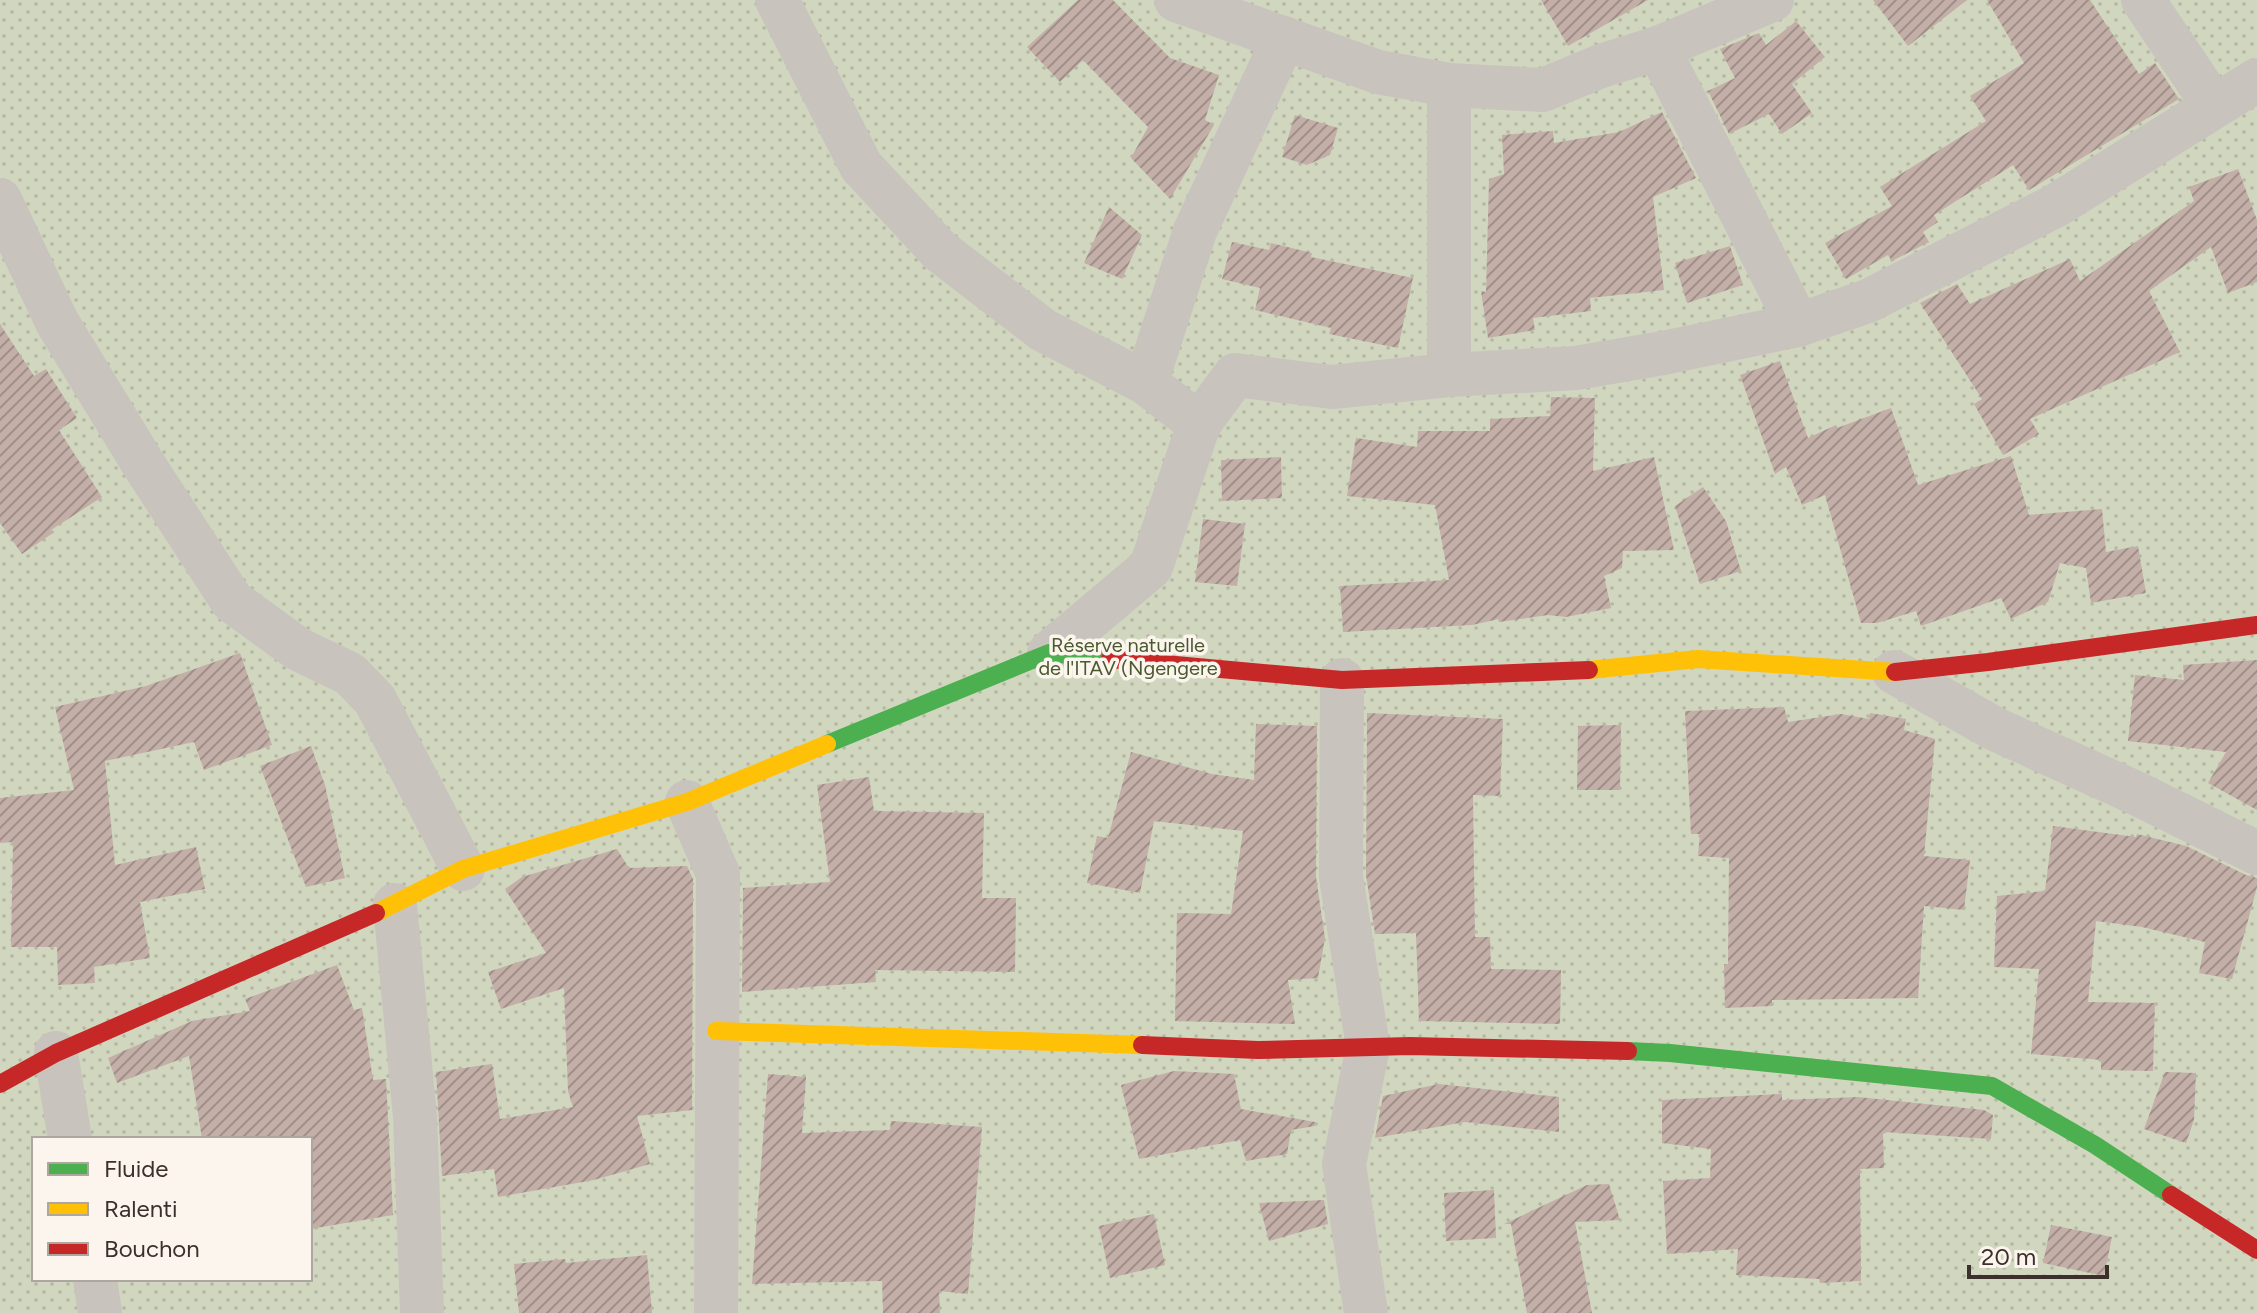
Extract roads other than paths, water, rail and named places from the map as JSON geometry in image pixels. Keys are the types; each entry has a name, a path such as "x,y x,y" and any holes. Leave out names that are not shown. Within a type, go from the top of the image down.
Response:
{"street":[{"path":"777,0 861,166 940,251 1043,330 1146,383 1199,424"},
{"path":"1176,0 1378,72 1449,85 1543,90 1601,66 1658,48 1772,0"},
{"path":"2143,0 2214,106"},
{"path":"1146,383 1195,231 1284,38"},
{"path":"1658,48 1798,325"},
{"path":"0,1084 56,1053 395,905 463,869 687,802 1049,653 1151,567 1199,424 1235,375 1332,387 1449,375 1576,368 1798,325 1868,301 2055,206 2257,80"},
{"path":"1449,85 1449,375"},
{"path":"0,200 57,322 232,601 298,649 350,674 375,700 463,869"},
{"path":"1049,653 1342,680 1607,669 1698,659 1894,672 2257,625"},
{"path":"1894,672 1995,729 2138,794 2257,853"},
{"path":"1342,680 1341,877 1368,1047 1344,1164 1366,1313"},
{"path":"687,802 718,874 716,1313"},
{"path":"395,905 415,1117 422,1313"},
{"path":"716,1031 995,1038 1258,1050 1516,1047 1670,1053 1992,1086 2095,1145 2257,1250"},
{"path":"56,1053 70,1137"},
{"path":"95,1281 100,1313"}],"park label":[{"name":"Réserve naturelle de l'ITAV (Ngengere","path":"1128,656"}]}
